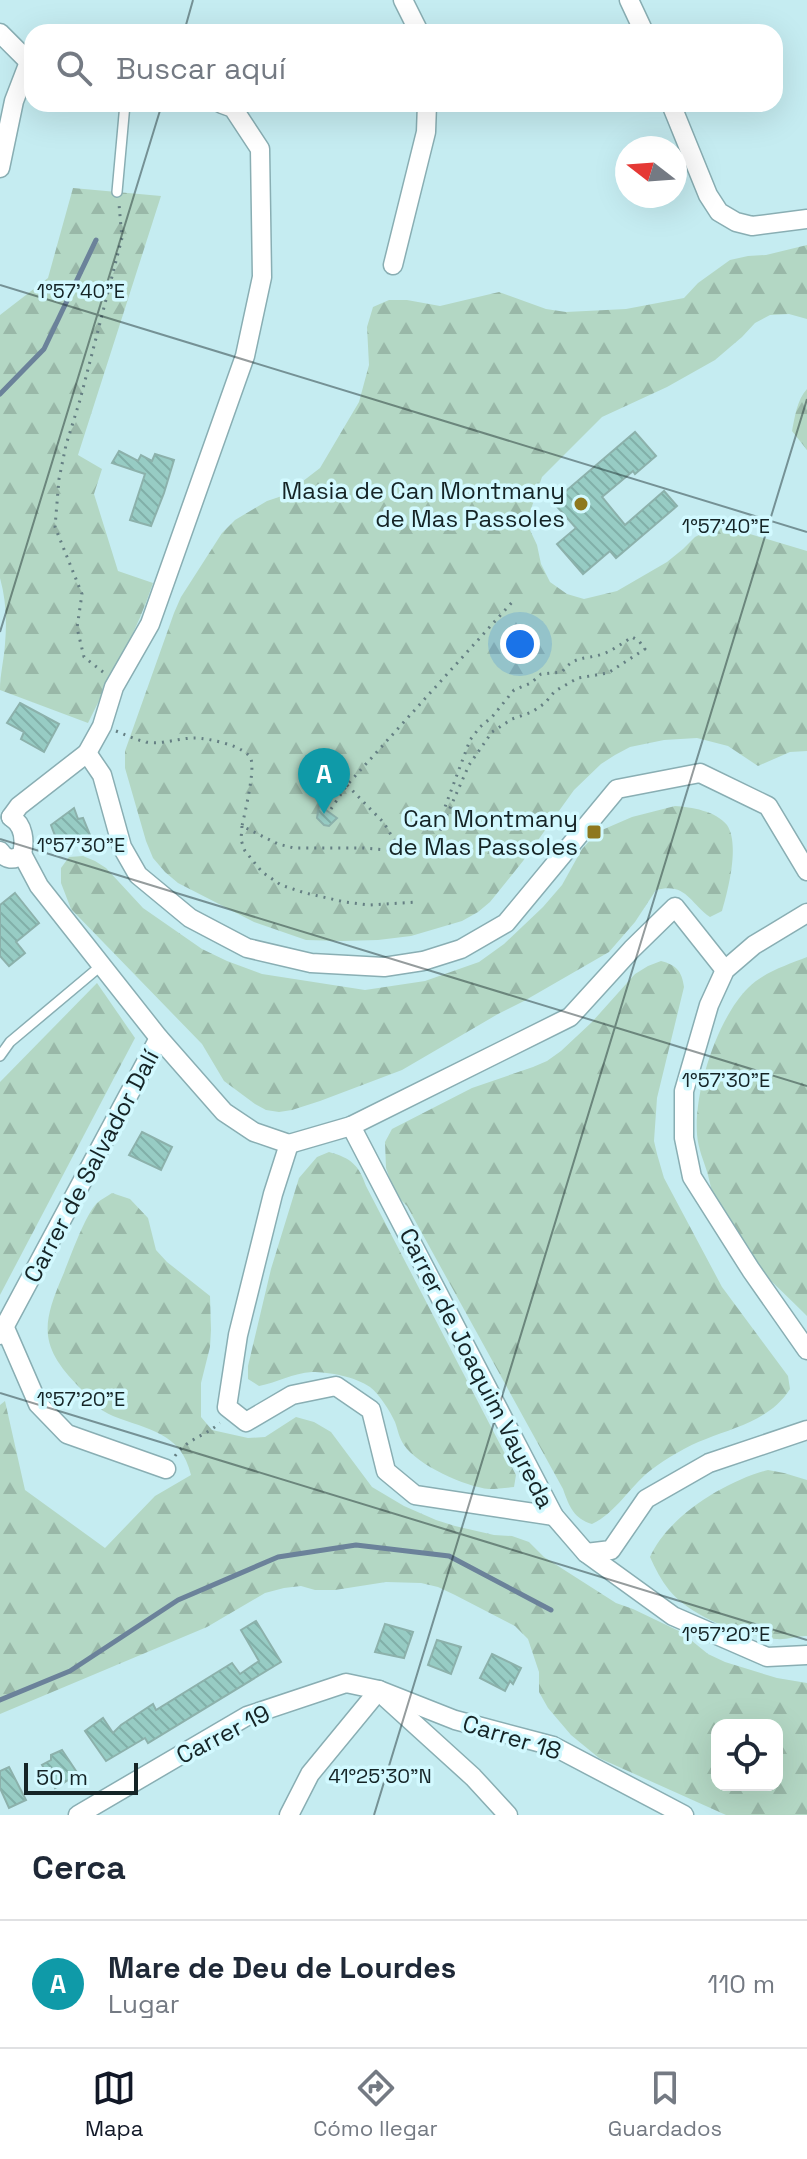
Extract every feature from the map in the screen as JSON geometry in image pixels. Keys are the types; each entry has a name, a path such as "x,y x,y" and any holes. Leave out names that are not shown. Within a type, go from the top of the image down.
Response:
{"street":[{"path":"403,0 415,24"},
{"path":"629,0 640,24"},
{"path":"1,36 24,57"},
{"path":"0,168 14,101 24,77"},
{"path":"0,875 23,835 20,825 6,818 87,753 102,726 117,683 150,624 245,356 262,277 260,149 236,112"},
{"path":"393,265 426,132 427,112"},
{"path":"674,112 708,195 719,212 736,222 752,226 807,219"},
{"path":"87,753 102,775 122,847 138,875 190,918 247,948 311,963 384,967 423,961 461,949 506,923 617,789 672,778 700,773 768,806 807,871"},
{"path":"11,855 103,964 159,1038 224,1112 254,1132 289,1144 351,1126 570,1017 675,907 725,970"},
{"path":"807,913 754,945 725,970 709,1005 684,1091 684,1138 692,1177 807,1350"},
{"name":"Carrer de Salvador Dalí","path":"2,1332 159,1038"},
{"name":"Carrer de Joaquim Vayreda","path":"351,1126 554,1516 586,1553 673,1616 767,1657 807,1655"},
{"path":"289,1144 273,1194 238,1335 227,1407 246,1422 292,1395 336,1386 371,1410 386,1471 415,1495 554,1516"},
{"path":"2,1332 38,1404 67,1434 166,1469"},
{"path":"586,1553 611,1550 646,1499 709,1463 807,1430"},
{"name":"Carrer 19","path":"84,1814 247,1716 346,1683 379,1690"},
{"path":"289,1815 310,1774 379,1690 473,1777 508,1815"},
{"name":"Carrer 18","path":"379,1690 455,1720 553,1746 684,1815"}],"lane":[{"path":"117,192 124,112"},
{"path":"0,1056 10,1042 103,964"}],"path":[{"path":"117,192 122,238 66,445 59,479 55,527 82,594 77,628 84,657 117,683"},
{"path":"331,809 347,785 515,599"},
{"path":"242,826 278,844 294,848 412,852 429,847 435,842 469,765 492,732 512,719 532,712 555,691 578,678 608,673 639,654 645,649 639,641 632,637 601,654 570,662 562,672 541,674 531,683 514,690 470,740 442,815 442,825"},
{"path":"102,726 144,742 195,738 245,751 251,757 252,768 241,840 245,851 262,872 281,885 305,893 369,905 418,902"},
{"path":"347,785 384,823 401,851"},
{"path":"166,1469 181,1447 212,1430 234,1412"}],"green space":[{"path":"73,188 161,196 78,455 102,469 94,494 118,571 153,583 88,723 0,690 6,627 0,578 0,315 48,278"},
{"path":"807,245 807,319 789,314 770,315 755,323 715,360 667,387 602,417 542,477 530,512 530,530 550,582 567,594 584,599 617,591 667,562 695,537 711,529 730,528 807,551 807,751 790,752 758,766 728,746 697,738 664,740 630,747 601,764 574,790 490,902 462,921 411,936 378,940 306,940 254,922 178,883 165,872 153,858 146,841 125,768 125,751 174,613 222,533 235,520 267,501 285,495 320,468 359,402 369,365 367,327 373,307 389,300 440,306 499,292 546,309 566,312 626,309 684,298 698,283 730,260"},
{"path":"807,389 807,450 792,431 795,414"},
{"path":"675,806 710,813 722,820 731,833 732,868 722,911 710,917 681,891 656,890 635,922 609,952 402,1070 320,1101 279,1112 255,1104 224,1081 202,1044 71,909 61,883 61,868 69,857 83,856 106,868 143,908 202,949 227,961 262,974 365,990 425,981 479,962 504,944 543,907 562,885 582,849 602,830 632,817"},
{"path":"807,957 807,1316 729,1237 700,1150 697,1117 710,1056 717,1036 737,1001 754,982"},
{"path":"661,961 677,970 684,987 657,1098 654,1141 664,1178 722,1287 788,1376 790,1389 763,1415 692,1445 664,1461 643,1476 608,1513 592,1524 576,1515 570,1506 407,1206 395,1194 386,1168 385,1142 392,1129 472,1088 547,1061 592,1022 635,974"},
{"path":"97,983 135,1038 0,1295 0,1082"},
{"path":"329,1152 349,1160 360,1173 516,1475 514,1487 489,1489 468,1484 420,1460 402,1442 393,1418 381,1399 370,1387 357,1380 312,1372 259,1386 248,1379 248,1366 271,1269 299,1178 317,1157"},
{"path":"112,1193 130,1199 148,1218 156,1250 210,1296 210,1347 201,1383 201,1417 212,1430 248,1438 265,1437 296,1417 314,1422 331,1432 372,1487 404,1506 455,1526 529,1542 544,1557 616,1603 681,1632 708,1654 777,1678 807,1683 807,1815 726,1815 599,1758 571,1735 548,1708 539,1692 539,1672 528,1639 515,1626 438,1587 421,1583 386,1582 335,1590 301,1586 265,1593 207,1627 0,1714 0,1405 5,1401 25,1490 105,1548 155,1496 191,1475 180,1450 171,1441 150,1429 108,1414 96,1405 67,1374 51,1348 48,1322 51,1308 78,1237 97,1203"},
{"path":"768,1470 807,1480 807,1636 763,1637 718,1624 678,1599 658,1574 650,1557 670,1528 700,1502 734,1482"}],"building":[{"name":"Masia de Can Montmany de Mas Passoles","path":"635,432 656,456 602,497 625,525 664,491 677,506 616,558 610,551 583,574 557,544 576,528 553,502"},
{"path":"119,451 138,461 141,455 152,461 155,454 174,460 151,526 130,520 145,474 112,463"},
{"path":"20,703 59,724 44,752 21,739 24,732 7,723"},
{"path":"319,805 337,818 329,826 317,818"},
{"path":"74,808 78,819 83,818 90,835 59,846 51,825"},
{"path":"15,893 39,923 16,942 25,953 9,966 0,956 0,905"},
{"path":"142,1132 172,1147 161,1170 129,1155"},
{"path":"256,1621 281,1662 148,1743 145,1738 106,1761 85,1731 103,1718 113,1733 153,1704 156,1710 232,1663 240,1674 259,1661 241,1630"},
{"path":"385,1624 413,1632 404,1658 375,1652"},
{"path":"437,1640 461,1647 451,1674 428,1665"},
{"path":"492,1654 521,1668 513,1684 510,1681 505,1691 480,1678"},
{"path":"62,1750 78,1774 55,1788 42,1765 51,1760 51,1755"},
{"path":"9,1767 26,1800 9,1808 0,1788 0,1771"}],"waterway":[{"path":"0,394 44,349 96,240"},
{"path":"0,1700 70,1671 178,1600 278,1557 356,1545 449,1556 551,1610"}],"place":[{"name":"Masia de Can Montmany de Mas Passoles","path":"581,504"},
{"name":"Mare de Deu de Lourdes","path":"324,814"},
{"name":"Can Montmany de Mas Passoles","path":"594,832"}]}
